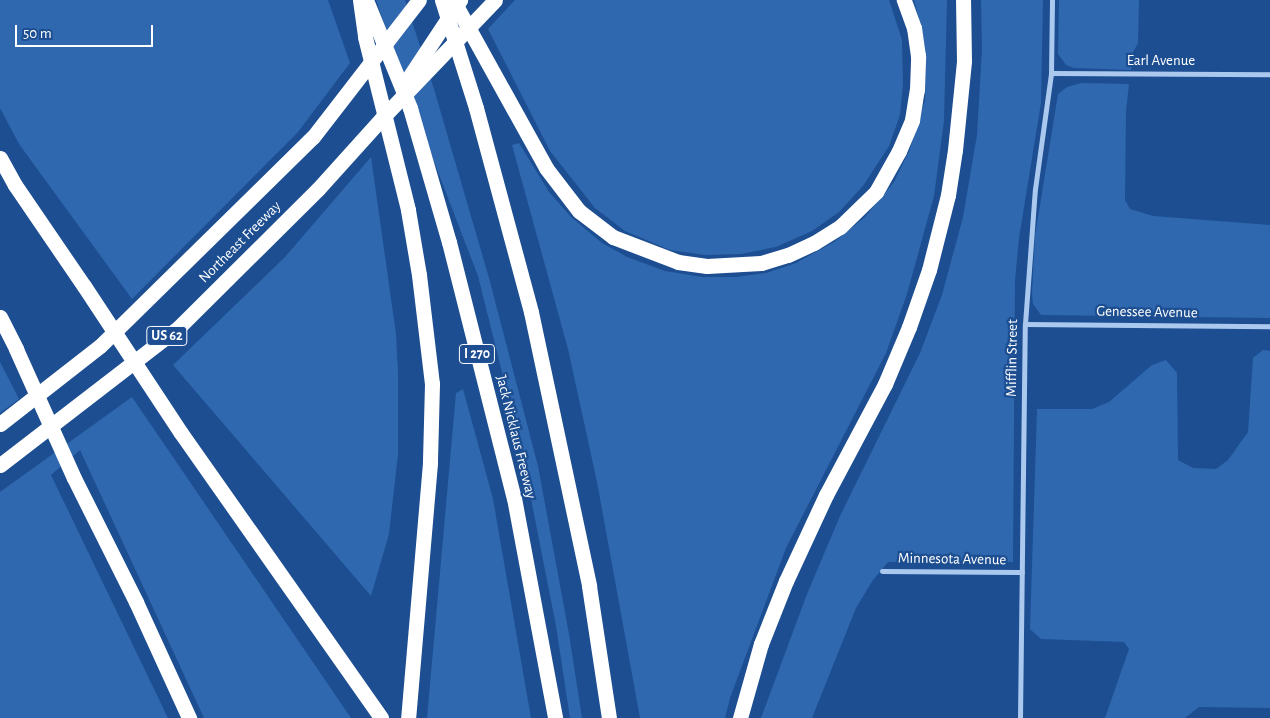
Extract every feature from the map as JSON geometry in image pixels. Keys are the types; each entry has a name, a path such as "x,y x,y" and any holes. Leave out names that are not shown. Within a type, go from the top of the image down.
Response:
{"highway":[{"path":"360,0 365,37 408,210 420,284 432,384 430,463 408,718"},
{"name":"Jack Nicklaus Freeway","path":"366,0 410,108 451,252 514,498 555,718"},
{"path":"0,424 100,346 313,137 419,0"},
{"path":"442,0 476,108 531,312 589,586 609,718"},
{"path":"453,0 546,168 579,211 613,238 678,262 707,266 761,263 788,256 840,227 876,192 899,151 912,120 918,90 918,56 914,28 904,0"},
{"name":"Northeast Freeway","path":"0,465 179,327 318,189 382,118 460,0"},
{"path":"382,118 495,0"},
{"path":"740,718 761,644 786,581 826,495 885,384 909,327 929,270 948,195 955,150 964,61 963,0"},
{"path":"0,158 15,185 181,434 370,699 381,718"},
{"path":"0,317 74,478 136,602 189,718"}],"street":[{"name":"Mifflin Street","path":"1020,718 1025,324 1035,189 1052,73 1052,0"},
{"name":"Earl Avenue","path":"1052,73 1270,74"},
{"name":"Genessee Avenue","path":"1025,324 1270,326"},
{"name":"Minnesota Avenue","path":"882,571 1022,572"}],"shaded area":[{"path":"0,0 328,0 350,63 298,132 132,299 19,144 0,108"},
{"path":"376,0 405,0 434,89 489,278 538,466 569,634 582,718 570,718 556,626 521,448 478,276 415,112"},
{"path":"515,0 889,0 902,40 903,84 900,115 889,146 863,186 839,212 812,231 776,247 741,254 705,255 670,250 625,231 595,208 550,151 488,29"},
{"path":"914,0 947,0 944,121 934,196 907,294 886,353 786,548 730,698 725,718 640,718 597,482 568,349 512,145 519,143 549,192 571,217 602,243 627,257 665,271 702,277 736,277 766,273 796,263 834,242 865,217 894,182 910,149 925,100 926,62 923,35"},
{"path":"981,0 1043,0 1041,103 1019,238 1015,280 1013,562 888,562 873,580 856,608 812,718 761,718 807,594 840,516 920,353 942,295 963,217 977,135 982,49"},
{"path":"1059,0 1139,0 1138,43 1133,52 1131,70 1074,68 1066,65 1058,54"},
{"path":"1081,83 1129,84 1126,111 1125,200 1130,209 1153,216 1270,225 1270,318 1041,315 1033,304 1032,293 1035,236 1058,94 1067,87"},
{"path":"371,157 396,334 398,454 389,534 371,596 173,365 285,257"},
{"path":"1263,350 1270,351 1270,708 1199,707 1185,718 1105,718 1129,649 1124,642 1041,639 1030,629 1037,409 1092,409 1109,402 1152,365 1166,360 1177,373 1178,460 1193,468 1216,469 1228,460 1248,432 1253,358"},
{"path":"0,362 19,399 0,413"},
{"path":"463,389 493,499 531,718 427,718 456,393"},
{"path":"132,397 351,718 204,718 80,450 51,475 168,718 0,718 0,492"}]}
